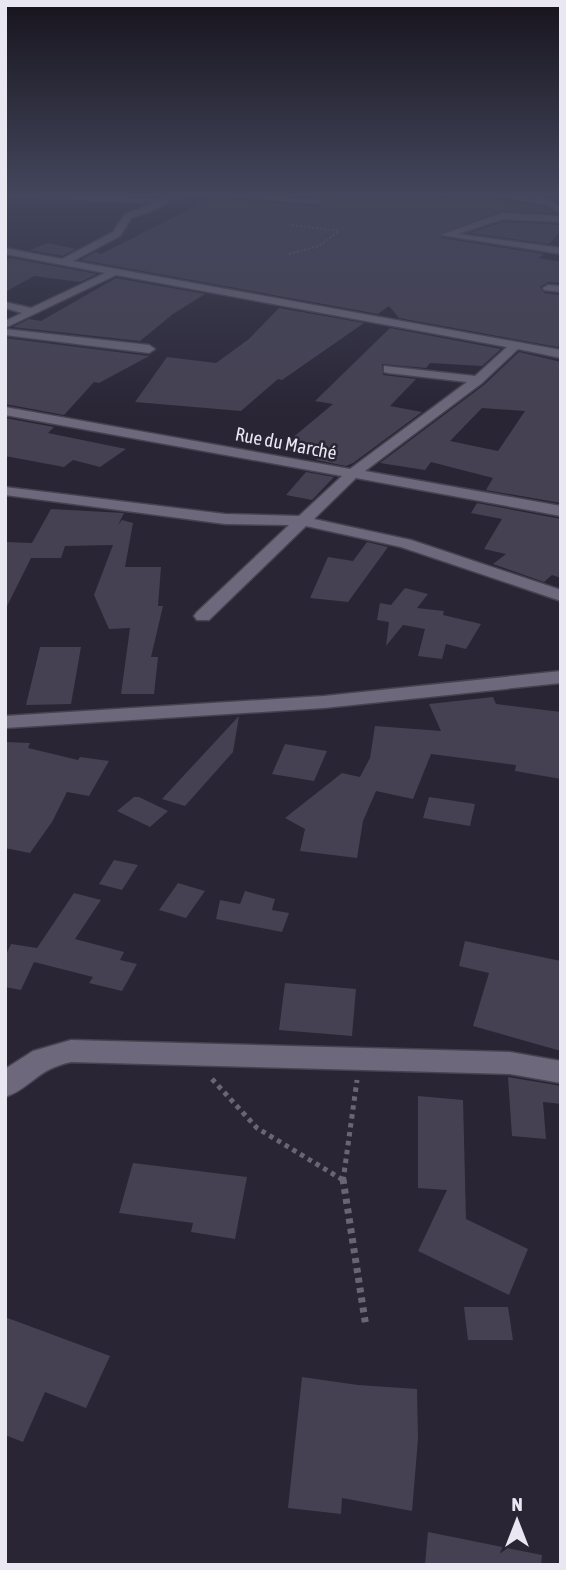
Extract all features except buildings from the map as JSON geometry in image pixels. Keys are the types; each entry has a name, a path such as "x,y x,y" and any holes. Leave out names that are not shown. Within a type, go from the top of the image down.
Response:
{"street":[{"path":"83,266 379,318 561,354"},
{"path":"5,324 113,273"},
{"path":"548,289 561,289"},
{"path":"5,305 33,312"},
{"path":"5,332 149,349"},
{"path":"203,616 351,475 478,380 516,345"},
{"path":"388,369 478,380"},
{"name":"Rue du Marché","path":"5,411 561,511"},
{"path":"5,491 225,519 303,521 405,543 561,596"},
{"path":"5,722 324,702 561,677"},
{"path":"5,1086 21,1069 44,1055 71,1051 510,1063 561,1072"}],"path":[{"path":"188,1053 257,1128 343,1180"},
{"path":"361,1058 343,1180 366,1327"}]}
